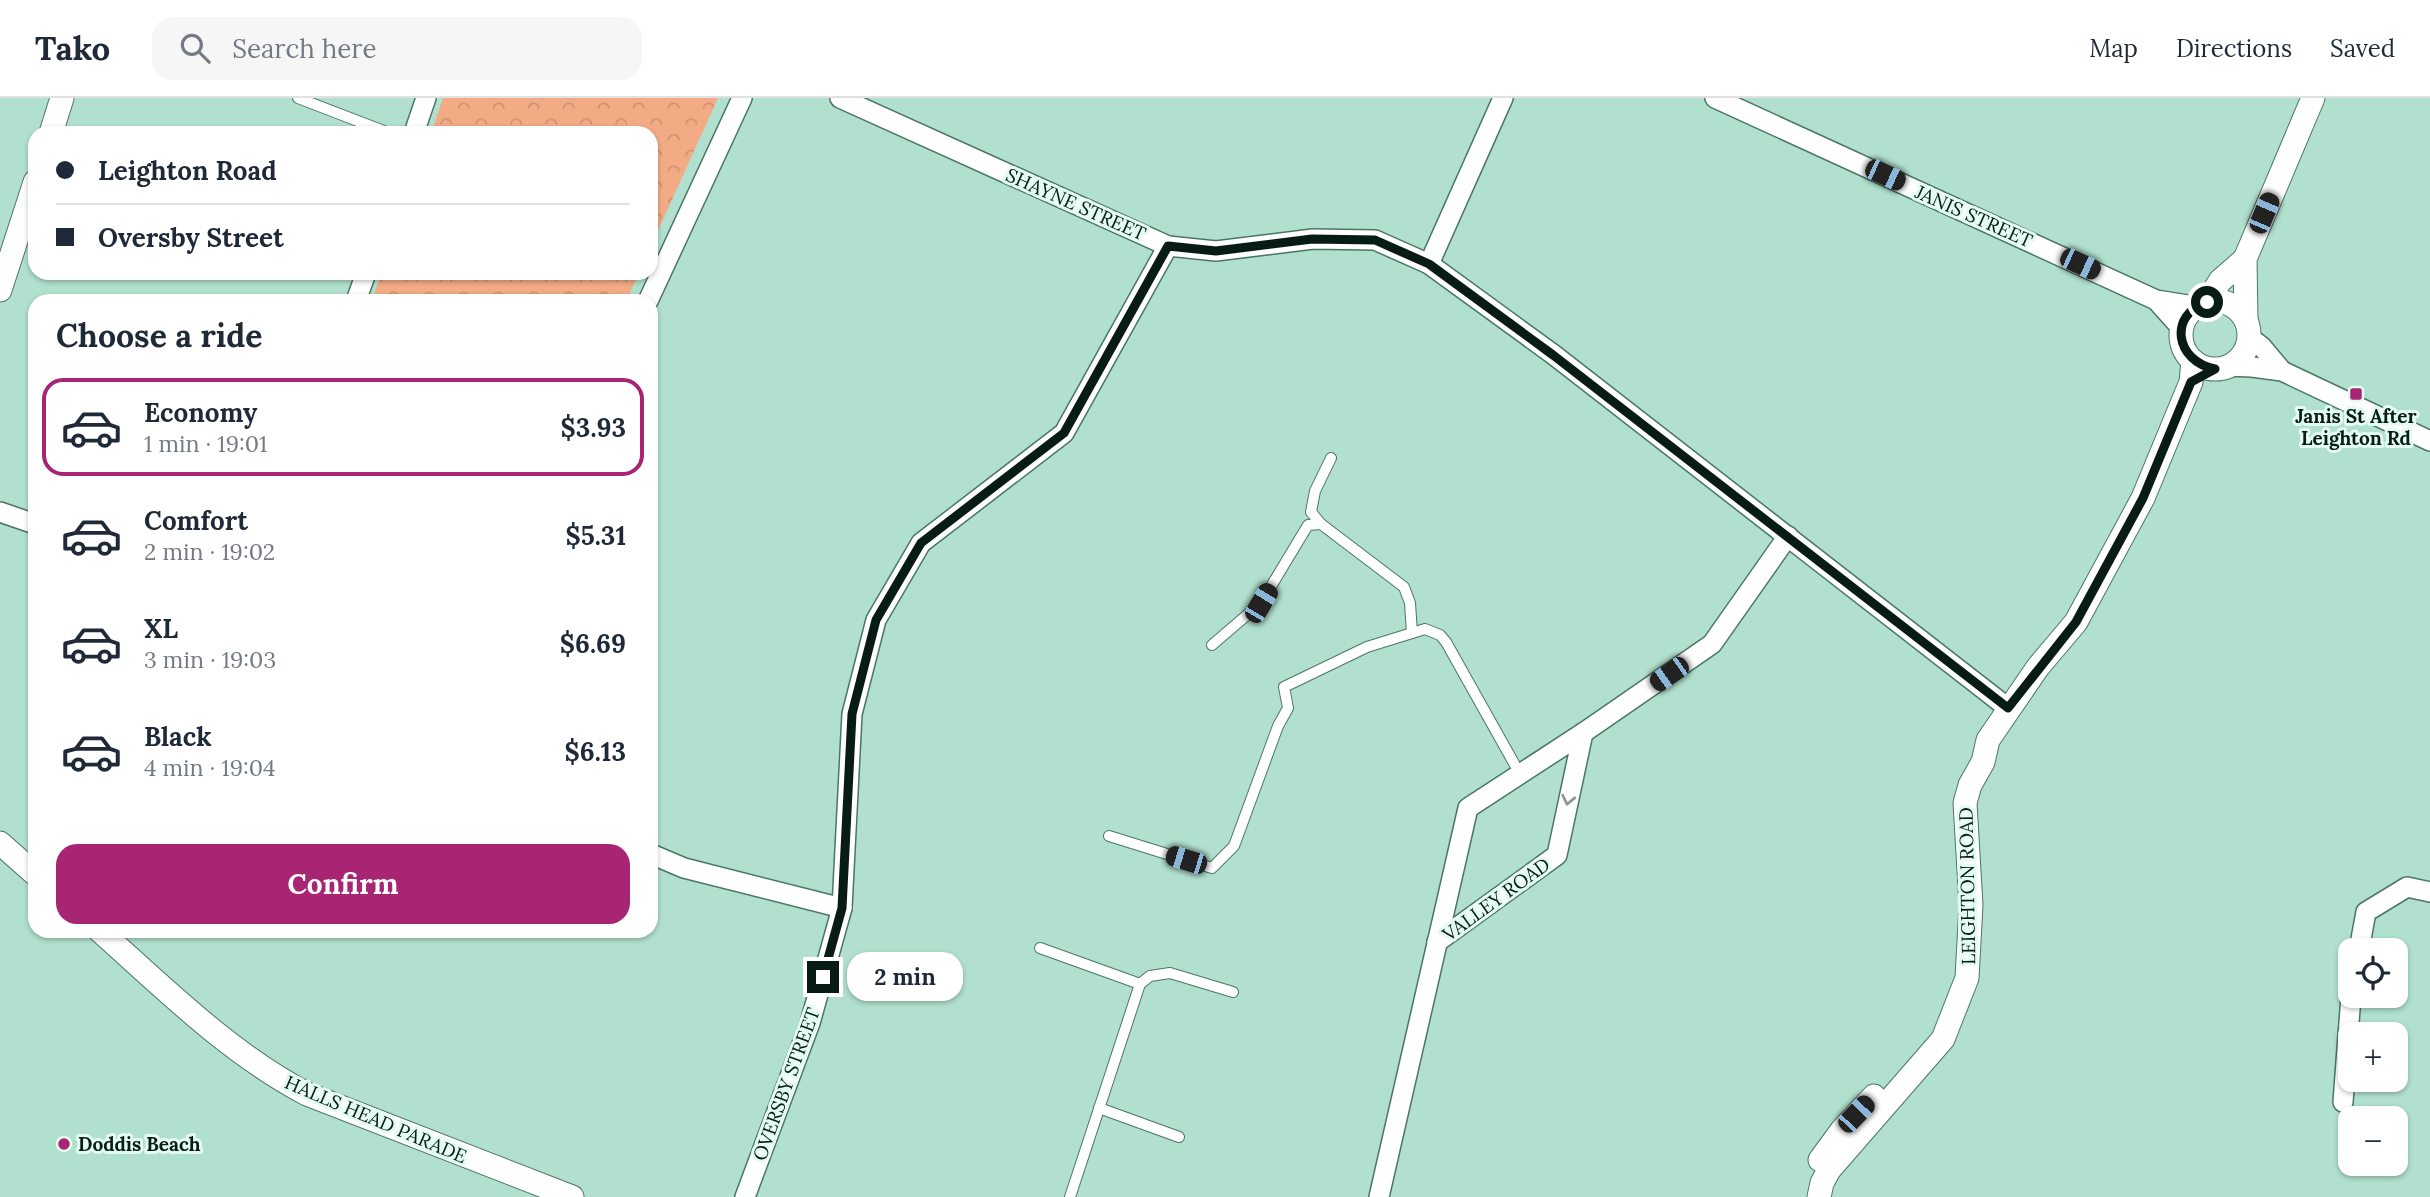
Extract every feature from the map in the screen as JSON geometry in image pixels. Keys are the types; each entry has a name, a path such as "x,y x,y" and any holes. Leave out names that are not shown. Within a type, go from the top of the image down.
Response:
{"street":[{"path":"53,126 62,98"},
{"path":"416,126 426,98"},
{"path":"658,279 742,98"},
{"name":"SHAYNE STREET","path":"840,98 1168,246 1216,251 1312,239 1375,240 1429,264 1553,355 2008,708"},
{"path":"1429,264 1503,98"},
{"name":"JANIS STREET","path":"1715,98 2156,300 2201,304"},
{"path":"2247,328 2245,259 2313,98"},
{"path":"0,290 28,204"},
{"name":"OVERSBY STREET","path":"745,1197 810,1023 842,908 852,714 876,620 921,543 1064,433 1168,246"},
{"path":"2245,259 2186,317 2182,329 2186,352 2206,369 2252,367 2282,371 2430,441"},
{"name":"JANIS STREET","path":"2156,300 2182,329"},
{"path":"2201,304 2218,301 2230,304 2282,371"},
{"name":"LEIGHTON ROAD","path":"1819,1197 1829,1170 1943,1040 1968,978 1971,905 1965,803 1970,785 1983,762 1988,740 2008,708 2076,622 2143,498 2206,369 2236,360 2244,351 2247,328"},
{"path":"0,512 28,522"},
{"name":"VALLEY ROAD","path":"1379,1197 1468,808 1712,644 1788,536"},
{"name":"VALLEY ROAD","path":"1437,943 1557,855 1583,733"},
{"name":"LEIGHTON ROAD","path":"1809,1197 1817,1164 1842,1130 1926,1041 1943,1016 1955,978 1959,912 1952,847 1953,804 1970,758 1979,744 1988,740"},
{"path":"0,844 28,868"},
{"path":"658,858 684,868 842,908"},
{"path":"2361,938 2366,912 2407,887 2430,892"},
{"name":"HALLS HEAD PARADE","path":"108,938 220,1036 273,1076 307,1094 572,1197"},
{"path":"2343,1102 2350,1008"}],"lane":[{"path":"298,98 371,126"},
{"path":"1331,458 1315,491 1311,512 1321,524 1404,587 1410,603 1412,633"},
{"path":"1212,645 1261,603 1308,525 1321,524"},
{"path":"1109,836 1212,868 1234,846 1279,726 1289,708 1284,687 1367,648 1425,629 1440,635 1446,642 1520,774"},
{"path":"1040,948 1140,984"},
{"path":"1070,1197 1140,984 1150,976 1170,974 1233,992"},
{"path":"1099,1108 1179,1137"}],"green space":[{"path":"443,98 718,98 658,231 658,126 433,126"},
{"path":"379,280 636,280 629,294 374,294"}],"place":[{"name":"Janis St After Leighton Rd","path":"2356,394"},
{"name":"Doddis Beach","path":"64,1144"}],"route":[{"path":"823,977 842,908 852,714 876,620 921,543 1064,433 1168,246 1216,251 1312,239 1375,240 1429,264 1553,355 2008,708 2076,622 2143,498 2191,382 2215,369 2193,361 2182,340 2186,317 2194,306 2207,302"}]}
